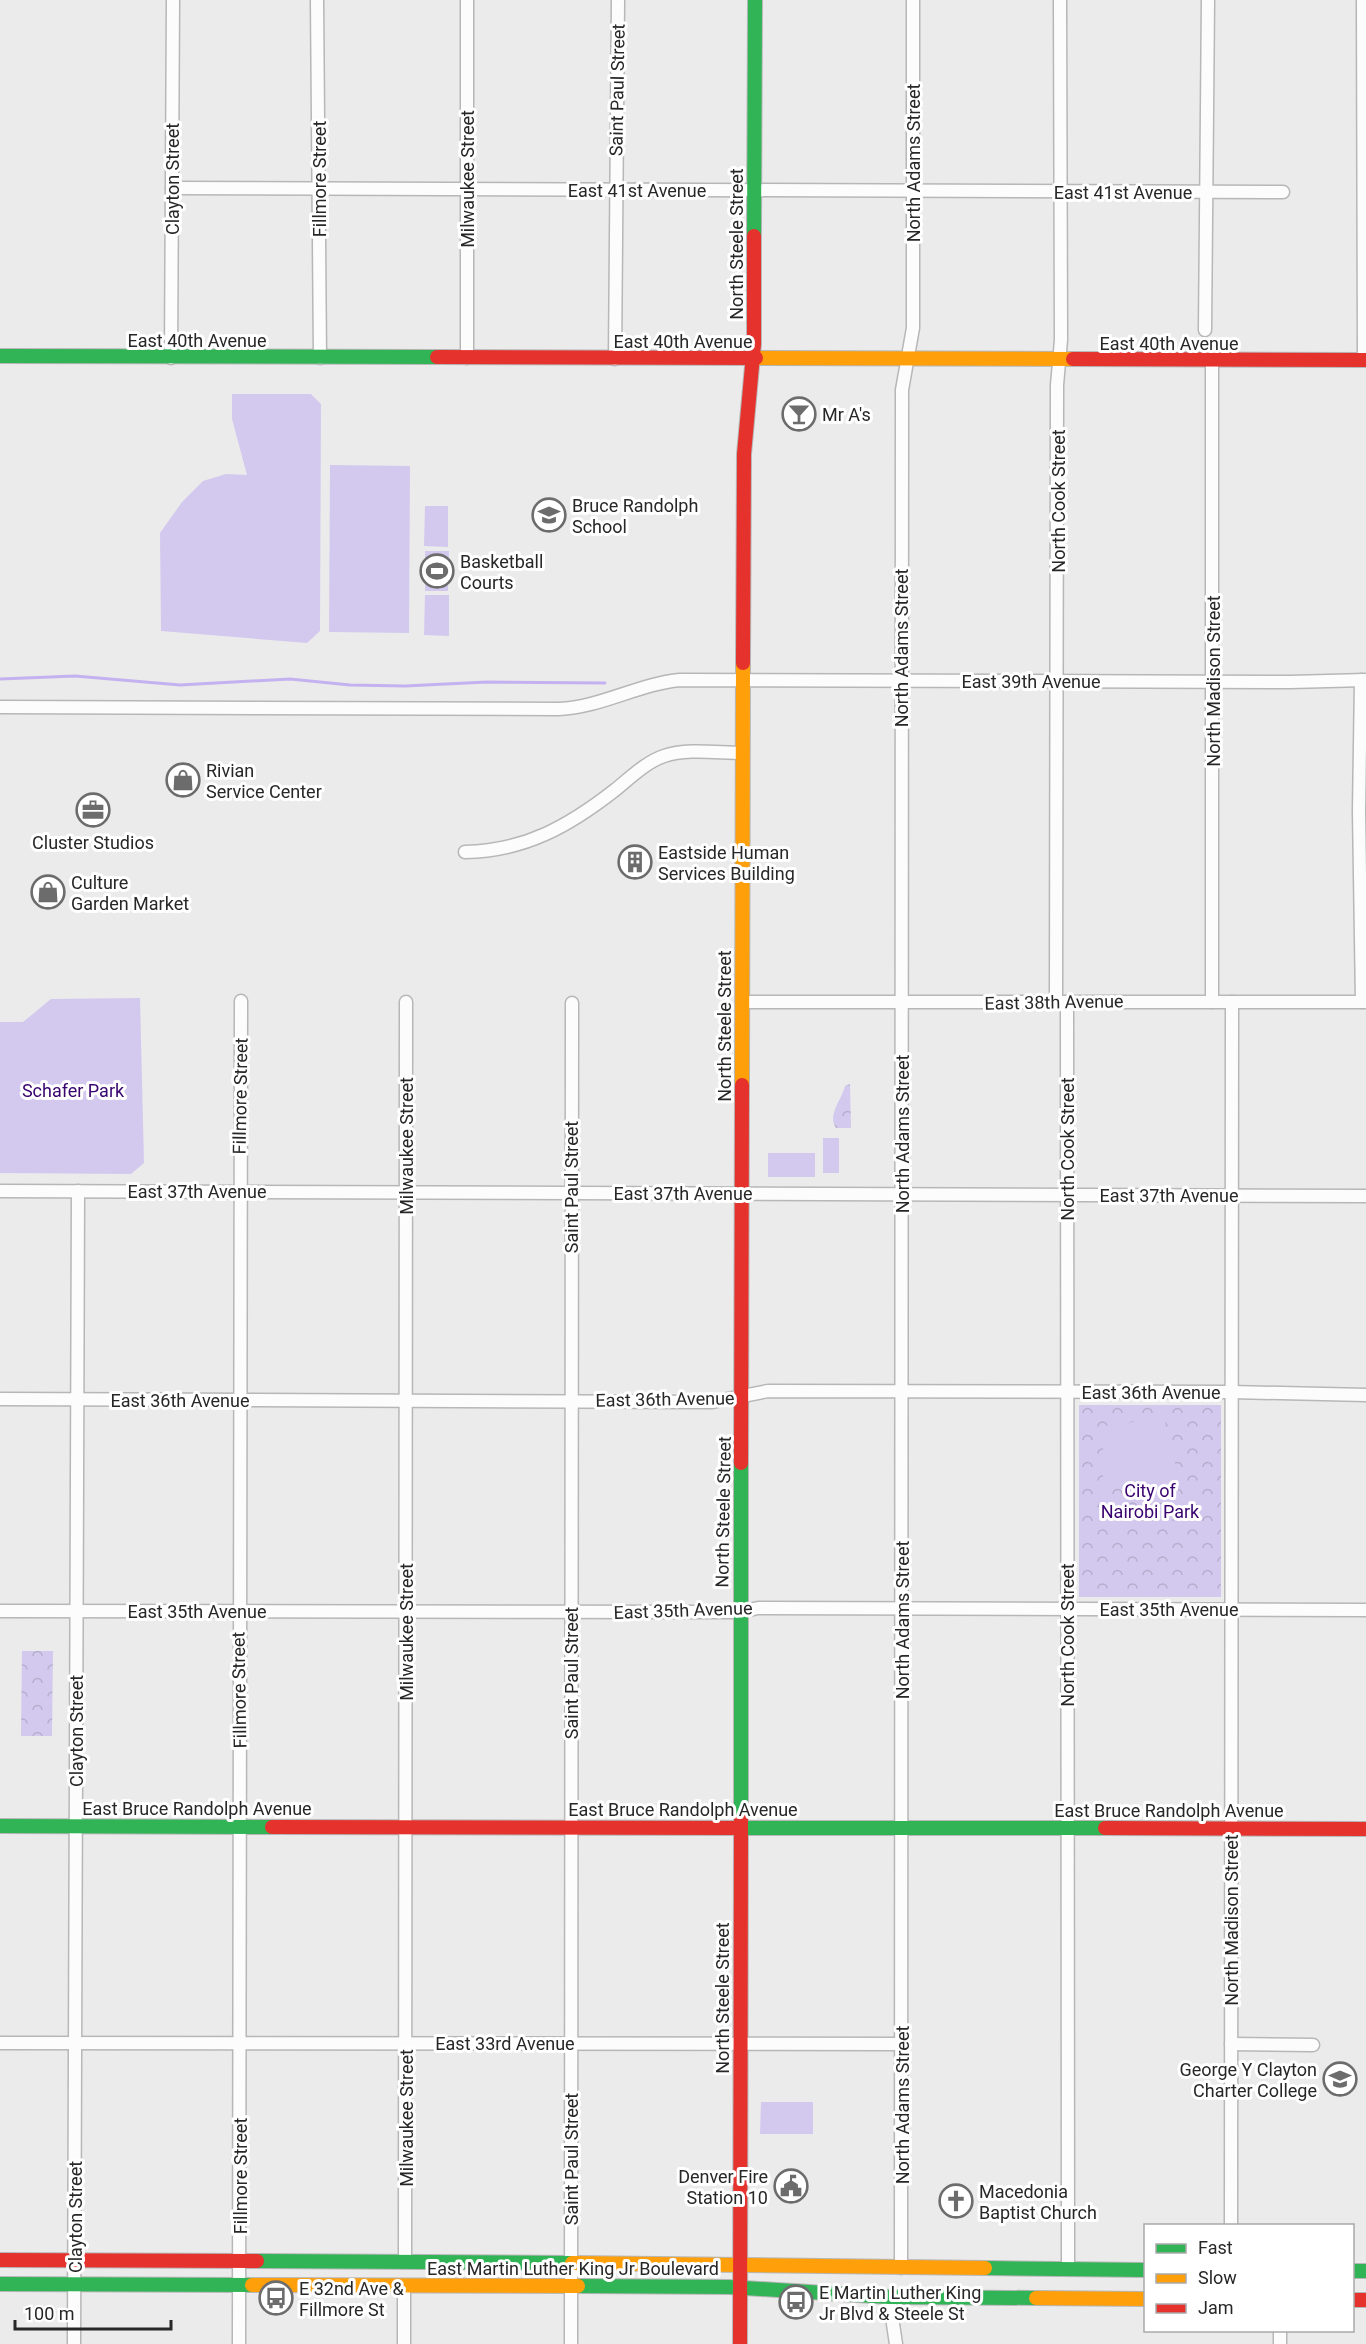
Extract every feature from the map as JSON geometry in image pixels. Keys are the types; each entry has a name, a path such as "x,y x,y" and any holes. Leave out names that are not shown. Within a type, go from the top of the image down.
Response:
{"street":[{"name":"Clayton Street","path":"171,358 172,0"},
{"name":"Fillmore Street","path":"317,0 320,358"},
{"name":"Milwaukee Street","path":"467,0 467,358"},
{"name":"Saint Paul Street","path":"615,359 618,0"},
{"name":"North Steele Street","path":"740,2344 742,753 744,454 753,359 755,0"},
{"name":"North Adams Street","path":"901,2268 902,390 913,328 913,0"},
{"name":"North Cook Street","path":"1060,0 1062,340 1059,361 1058,681 1067,1194 1068,2269"},
{"path":"1205,330 1208,0"},
{"path":"1363,0 1365,360"},
{"name":"East 41st Avenue","path":"172,188 1282,192"},
{"name":"East 40th Avenue","path":"0,356 1059,361 1365,360"},
{"name":"North Madison Street","path":"1212,361 1212,1002"},
{"name":"East 39th Avenue","path":"0,707 559,709 600,703 657,683 743,674 901,681 1363,680"},
{"path":"1363,680 1359,823 1364,1002"},
{"path":"465,852 507,848 557,830 589,810 647,766 667,755 742,753"},
{"name":"Fillmore Street","path":"239,2344 238,1611 242,1001"},
{"name":"Milwaukee Street","path":"405,2262 406,1002"},
{"name":"East 38th Avenue","path":"742,1002 1364,1002"},
{"name":"North Madison Street","path":"1232,1002 1232,2224"},
{"name":"Saint Paul Street","path":"571,2344 572,1003"},
{"name":"East 37th Avenue","path":"0,1191 1366,1196"},
{"name":"Clayton Street","path":"74,2344 78,1191"},
{"name":"East 36th Avenue","path":"0,1399 712,1401 742,1398 768,1391 1231,1392 1366,1395"},
{"name":"East 35th Avenue","path":"0,1611 740,1612 758,1608 1366,1610"},
{"name":"East Bruce Randolph Avenue","path":"0,1826 1366,1829"},
{"name":"East 33rd Avenue","path":"0,2043 902,2044"},
{"path":"1231,2044 1313,2045"},
{"name":"East Martin Luther King Jr Boulevard","path":"0,2260 571,2262 1144,2270"},
{"name":"East Martin Luther King Jr Boulevard","path":"0,2284 740,2287 890,2303 1144,2300"},
{"path":"404,2286 404,2344"},
{"path":"890,2303 896,2344"}],"green space":[{"path":"232,394 311,394 321,404 320,631 307,643 161,631 160,533 182,502 203,481 226,474 247,475 232,419"},
{"path":"330,465 410,466 409,633 329,632"},
{"path":"425,506 448,506 448,547 424,546"},
{"name":"Basketball Courts","path":"425,551 449,551 448,591 425,591"},
{"path":"425,595 449,595 449,636 424,635"},
{"name":"Schafer Park","path":"140,998 144,1163 131,1174 0,1173 0,1022 23,1022 51,999"},
{"path":"850,1084 851,1128 836,1128 834,1112 845,1086"},
{"path":"823,1138 839,1138 839,1173 823,1173"},
{"path":"768,1153 815,1153 815,1177 768,1177"},
{"name":"City of Nairobi Park","path":"1079,1405 1221,1405 1221,1597 1079,1597"},
{"path":"1164,1418 1179,1479 1176,1491 1103,1486 1103,1426"},
{"path":"22,1651 53,1651 52,1736 21,1736"},
{"path":"761,2102 813,2102 813,2134 760,2134"}],"waterway":[{"path":"0,679 75,676 180,685 290,679 350,685 405,686 487,682 605,683"}],"traffic: fast":[{"path":"754,236 755,0"},
{"path":"0,356 437,357"},
{"path":"741,1463 741,1820"},
{"path":"0,1826 272,1827"},
{"path":"739,1828 1105,1828"},
{"path":"257,2261 572,2263"},
{"path":"985,2268 1144,2270"},
{"path":"1354,2271 1366,2271"},
{"path":"0,2284 252,2285"},
{"path":"578,2286 729,2287 889,2297 1036,2298"}],"traffic: slow":[{"path":"756,358 1073,359"},
{"path":"742,1085 743,663"},
{"path":"572,2263 985,2268"},
{"path":"252,2285 578,2286"},
{"path":"1036,2298 1144,2299"}],"traffic: jam":[{"path":"743,663 744,454 754,344 754,236"},
{"path":"437,357 756,358"},
{"path":"1073,359 1366,360"},
{"path":"741,1463 742,1085"},
{"path":"740,2344 741,1820"},
{"path":"272,1827 739,1828"},
{"path":"1105,1828 1366,1829"},
{"path":"0,2260 257,2261"},
{"path":"1354,2300 1366,2300"}],"place":[{"name":"Mr A's","path":"799,414"},
{"name":"Bruce Randolph School","path":"549,515"},
{"name":"Basketball Courts","path":"437,571"},
{"name":"Rivian Service Center","path":"183,780"},
{"name":"Cluster Studios","path":"93,810"},
{"name":"Eastside Human Services Building","path":"635,862"},
{"name":"Culture Garden Market","path":"48,892"},
{"name":"George Y Clayton Charter College","path":"1340,2079"},
{"name":"Denver Fire Station 10","path":"791,2186"},
{"name":"Macedonia Baptist Church","path":"956,2201"},
{"name":"E 32nd Ave & Fillmore St","path":"276,2298"},
{"name":"E Martin Luther King Jr Blvd & Steele St","path":"796,2302"}]}
